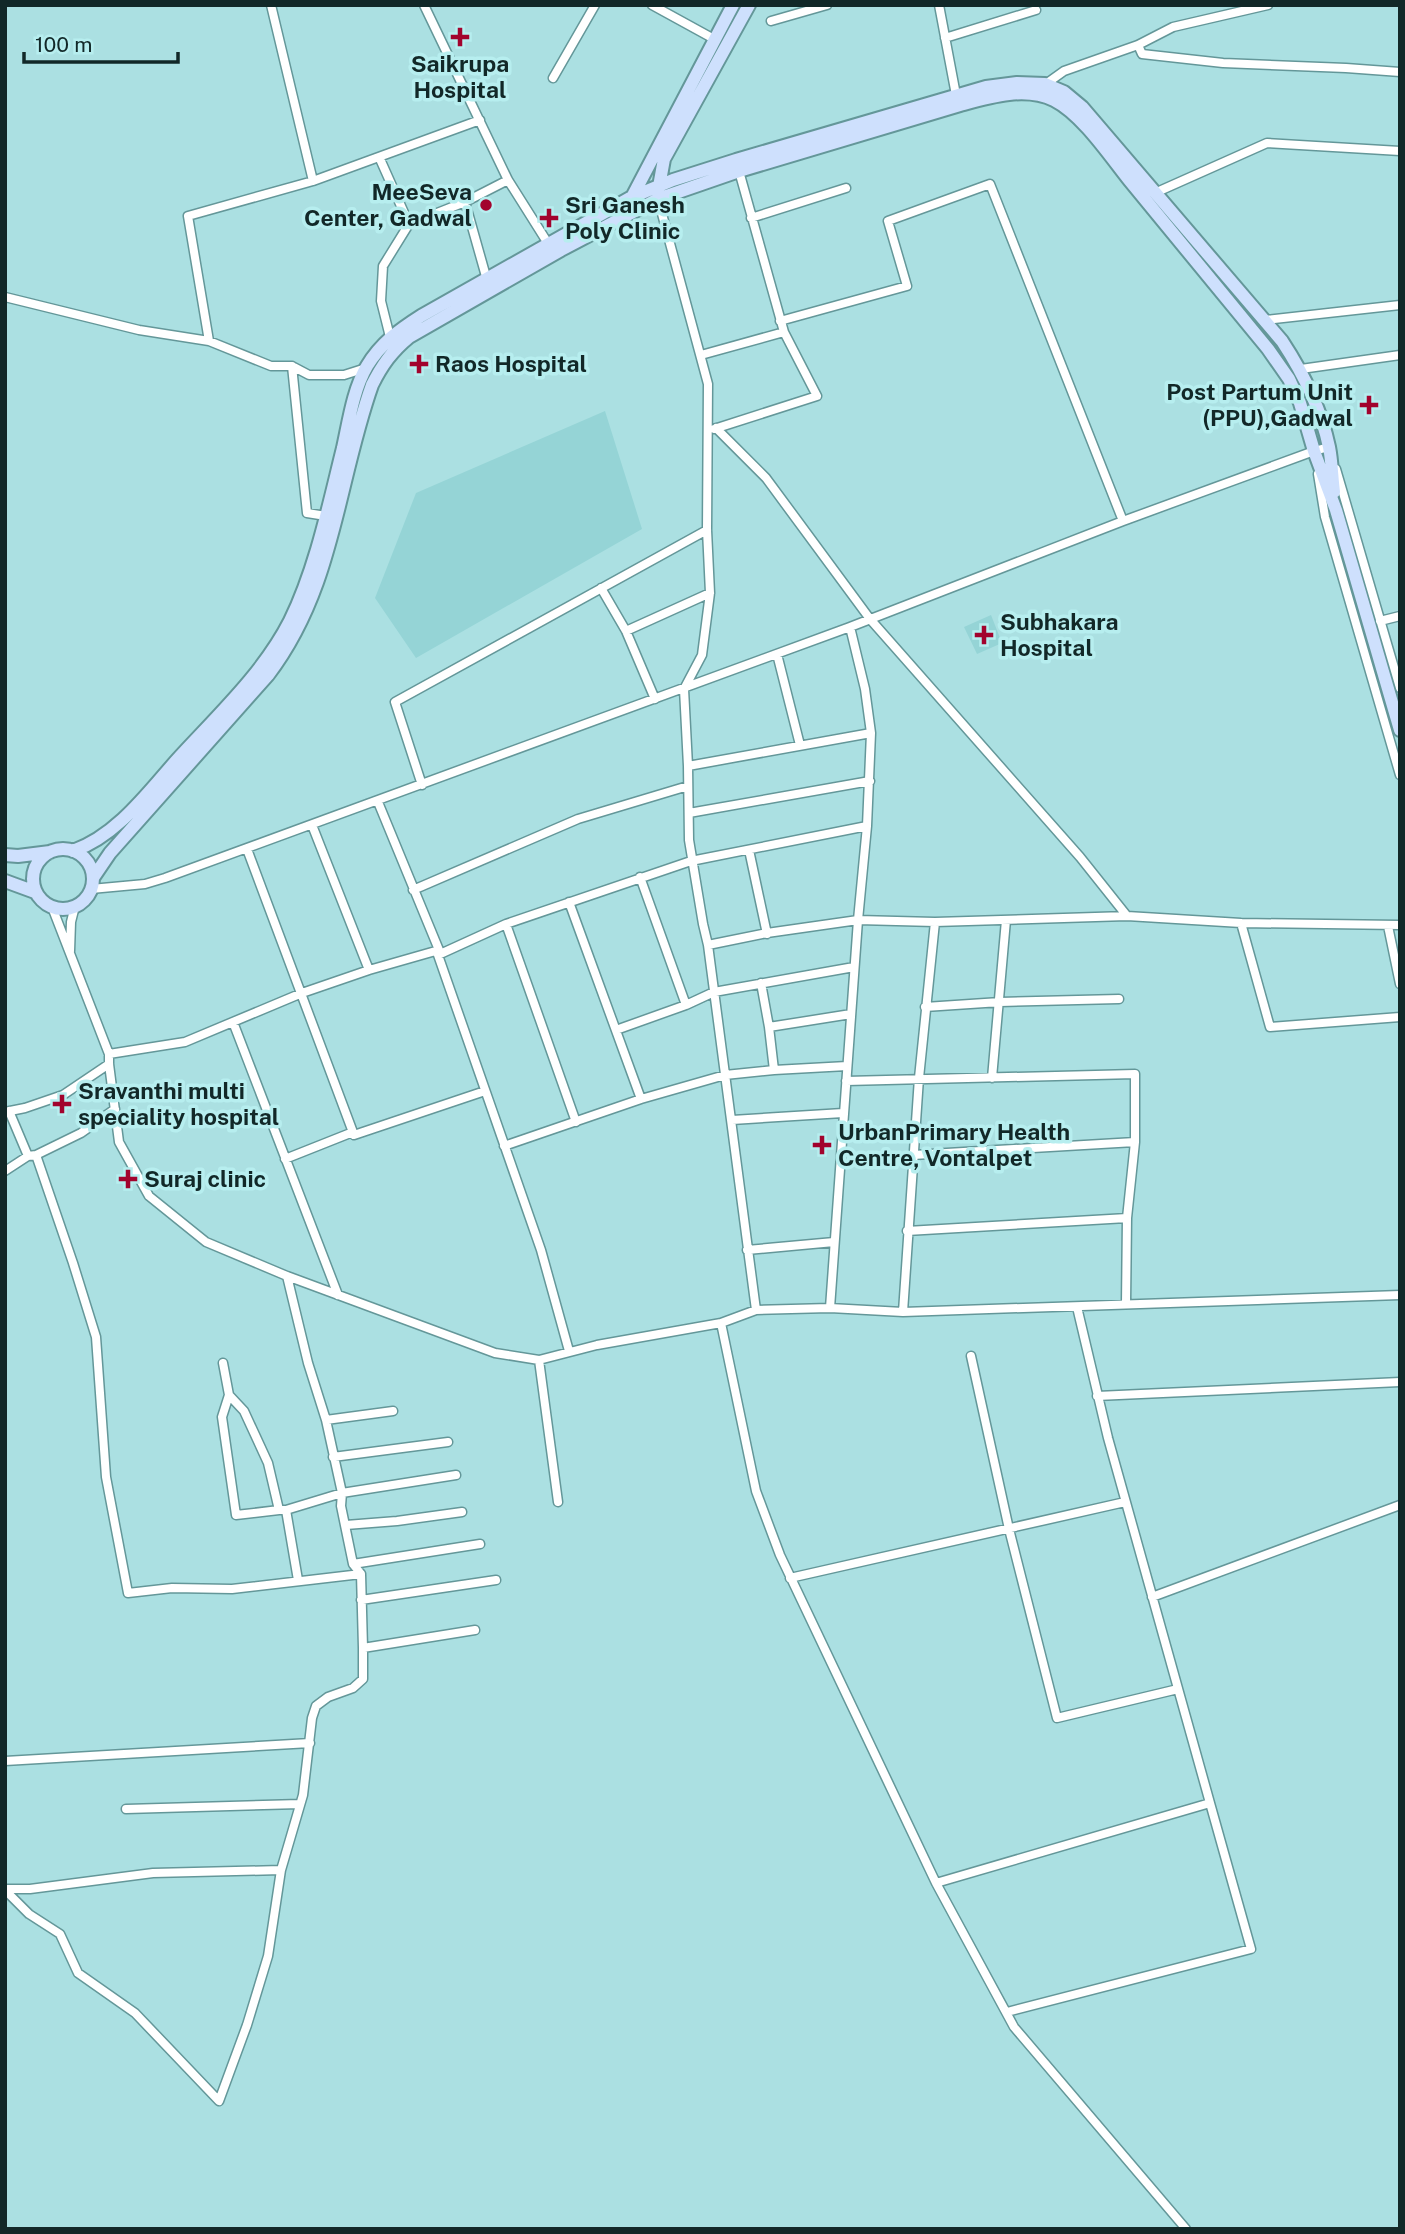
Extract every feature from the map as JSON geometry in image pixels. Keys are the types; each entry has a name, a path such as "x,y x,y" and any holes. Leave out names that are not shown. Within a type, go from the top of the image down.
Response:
{"main road":[{"path":"630,212 630,198 733,5"},
{"path":"658,193 664,159 748,5"},
{"path":"50,852 40,859 34,869 32,881 35,892 42,902 52,907 64,909 75,906 85,899 110,853 268,675 289,646 307,608 338,519 366,402 385,359 409,337 630,212 658,193 736,159 956,94 1017,83 1042,90 1065,92 1082,107 1265,320 1301,369 1313,396 1329,447 1336,510"},
{"path":"5,855 73,850 88,845 115,826 150,791 259,669 298,604 326,516 356,393 366,368 390,337 421,316 630,198 738,171 989,97 1042,90 1091,134 1268,349 1289,379 1300,403 1336,510 1400,730"},
{"path":"73,850 90,866 92,883"},
{"path":"5,881 35,892"}],"street":[{"path":"271,5 313,181"},
{"path":"424,5 508,180 549,245"},
{"path":"553,78 595,5"},
{"path":"652,5 714,40"},
{"path":"771,21 827,5"},
{"path":"939,5 956,94"},
{"path":"1042,90 1064,71 1138,45 1173,27 1268,5"},
{"path":"945,38 1036,10"},
{"path":"1138,45 1142,54 1223,63 1400,72"},
{"path":"209,341 188,216 380,159 480,120"},
{"path":"1157,192 1267,143 1400,151"},
{"path":"380,159 409,223"},
{"path":"712,429 817,396 780,321 738,171"},
{"path":"390,337 381,301 383,266 409,223 465,202 508,180"},
{"path":"780,321 907,286 888,221 990,184 1123,521"},
{"path":"751,218 846,188"},
{"path":"658,193 708,384 712,429 707,530 710,593 702,655 684,689 688,813 691,861 708,945 756,1310"},
{"path":"465,202 487,280"},
{"path":"5,297 139,330 209,341 271,366 292,366 309,375 344,375 366,368"},
{"path":"1265,320 1400,305"},
{"path":"701,355 784,332"},
{"path":"1301,369 1400,355"},
{"path":"292,366 307,513 326,516"},
{"path":"712,429 766,478 870,619 1080,857 1127,916"},
{"path":"92,883 145,884 247,849 850,627 1123,521 1329,447 1400,688"},
{"path":"1314,451 1325,517 1400,775"},
{"path":"422,785 394,702 707,530"},
{"path":"601,587 626,631 655,699"},
{"path":"626,631 710,593"},
{"path":"1380,621 1400,616"},
{"path":"830,1308 870,781 871,733 865,689 850,627"},
{"path":"777,654 800,745"},
{"path":"688,766 871,733"},
{"path":"688,813 870,781"},
{"path":"414,890 578,819 688,786"},
{"path":"378,802 438,952 541,1250 569,1351"},
{"path":"312,825 369,970"},
{"path":"361,1574 232,1589 172,1588 128,1593 106,1477 96,1338 73,1263 32,1155 7,1112 63,1095 109,1059 185,1041 302,993 369,970 438,952 506,924 640,877 691,861 867,827"},
{"path":"247,849 354,1136 485,1091"},
{"path":"749,850 767,934"},
{"path":"640,877 686,1005"},
{"path":"569,902 641,1099"},
{"path":"70,954 71,922 75,906"},
{"path":"52,907 109,1059 119,1142 149,1196 206,1242 286,1276 495,1353 539,1360 569,1351 721,1322 756,1310 830,1308 903,1312 1400,1294"},
{"path":"708,945 858,920 935,922 1127,916 1241,923 1400,925"},
{"path":"992,1078 1006,920"},
{"path":"903,1312 919,1078 935,922"},
{"path":"1241,923 1270,1027 1400,1017"},
{"path":"506,924 576,1122"},
{"path":"1388,926 1400,985"},
{"path":"616,1030 714,992 854,967"},
{"path":"761,983 774,1070"},
{"path":"925,1007 1119,999"},
{"path":"769,1027 851,1014"},
{"path":"233,1022 338,1295"},
{"path":"504,1146 641,1099 725,1075 847,1066"},
{"path":"846,1081 1135,1074 1135,1142 1127,1218 1126,1304"},
{"path":"5,1171 32,1155 81,1133 115,1109"},
{"path":"732,1120 843,1113"},
{"path":"285,1158 353,1132"},
{"path":"913,1155 1135,1142"},
{"path":"907,1231 1127,1218"},
{"path":"747,1250 834,1242"},
{"path":"5,1890 29,1914 60,1934 78,1973 135,2013 219,2101 247,2025 268,1956 281,1870 300,1804 316,1706 328,1697 353,1688 363,1679 361,1574 354,1564 326,1420 286,1276"},
{"path":"1007,2011 1251,1949 1125,1502 1077,1307"},
{"path":"721,1322 757,1490 790,1578 936,1883 1014,2027 1185,2229"},
{"path":"971,1356 1009,1529 1057,1718 1178,1689"},
{"path":"539,1360 558,1502"},
{"path":"223,1363 229,1395 222,1417 236,1515 282,1510 342,1493 456,1475"},
{"path":"1097,1396 1400,1382"},
{"path":"229,1395 244,1411 268,1463 298,1580"},
{"path":"326,1420 393,1411"},
{"path":"333,1457 448,1442"},
{"path":"790,1578 1125,1502"},
{"path":"1152,1597 1400,1505"},
{"path":"346,1525 397,1521 462,1511"},
{"path":"354,1564 480,1544"},
{"path":"360,1600 496,1580"},
{"path":"363,1648 475,1630"},
{"path":"5,1761 310,1742"},
{"path":"936,1883 1210,1803"},
{"path":"126,1809 300,1804"},
{"path":"5,1890 153,1874 281,1870"}],"shaded area":[{"path":"605,411 642,529 416,658 375,598 416,493"},
{"name":"Subhakara Hospital","path":"991,615 1002,643 977,654 964,627"}],"place":[{"name":"Saikrupa Hospital","path":"460,37"},
{"name":"MeeSeva Center, Gadwal","path":"486,205"},
{"name":"Sri Ganesh Poly Clinic","path":"549,218"},
{"name":"Raos Hospital","path":"419,364"},
{"name":"Post Partum Unit (PPU),Gadwal","path":"1369,405"},
{"name":"Subhakara Hospital","path":"984,635"},
{"name":"Sravanthi multi speciality hospital","path":"62,1104"},
{"name":"UrbanPrimary Health Centre, Vontalpet","path":"822,1145"},
{"name":"Suraj clinic","path":"128,1179"}]}
